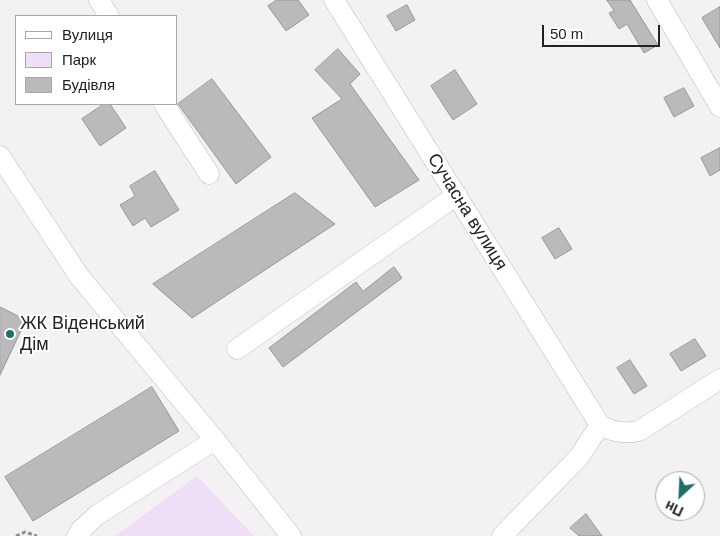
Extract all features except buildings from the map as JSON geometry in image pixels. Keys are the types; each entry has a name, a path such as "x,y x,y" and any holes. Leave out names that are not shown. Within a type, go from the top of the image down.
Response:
{"street":[{"path":"99,0 109,15"},
{"name":"Сучасна вулиця","path":"334,0 600,425"},
{"path":"657,0 720,107"},
{"path":"165,105 209,174"},
{"path":"0,156 79,276 215,440 291,536"},
{"path":"237,349 457,195"},
{"path":"502,536 579,457 600,425 618,433 639,430 720,379"},
{"path":"77,536 97,514 215,440"}],"path":[{"path":"16,536 26,532 37,536"}],"green space":[{"path":"197,476 254,536 115,536"}],"place":[{"name":"ЖК Віденський Дім","path":"10,334"}]}
